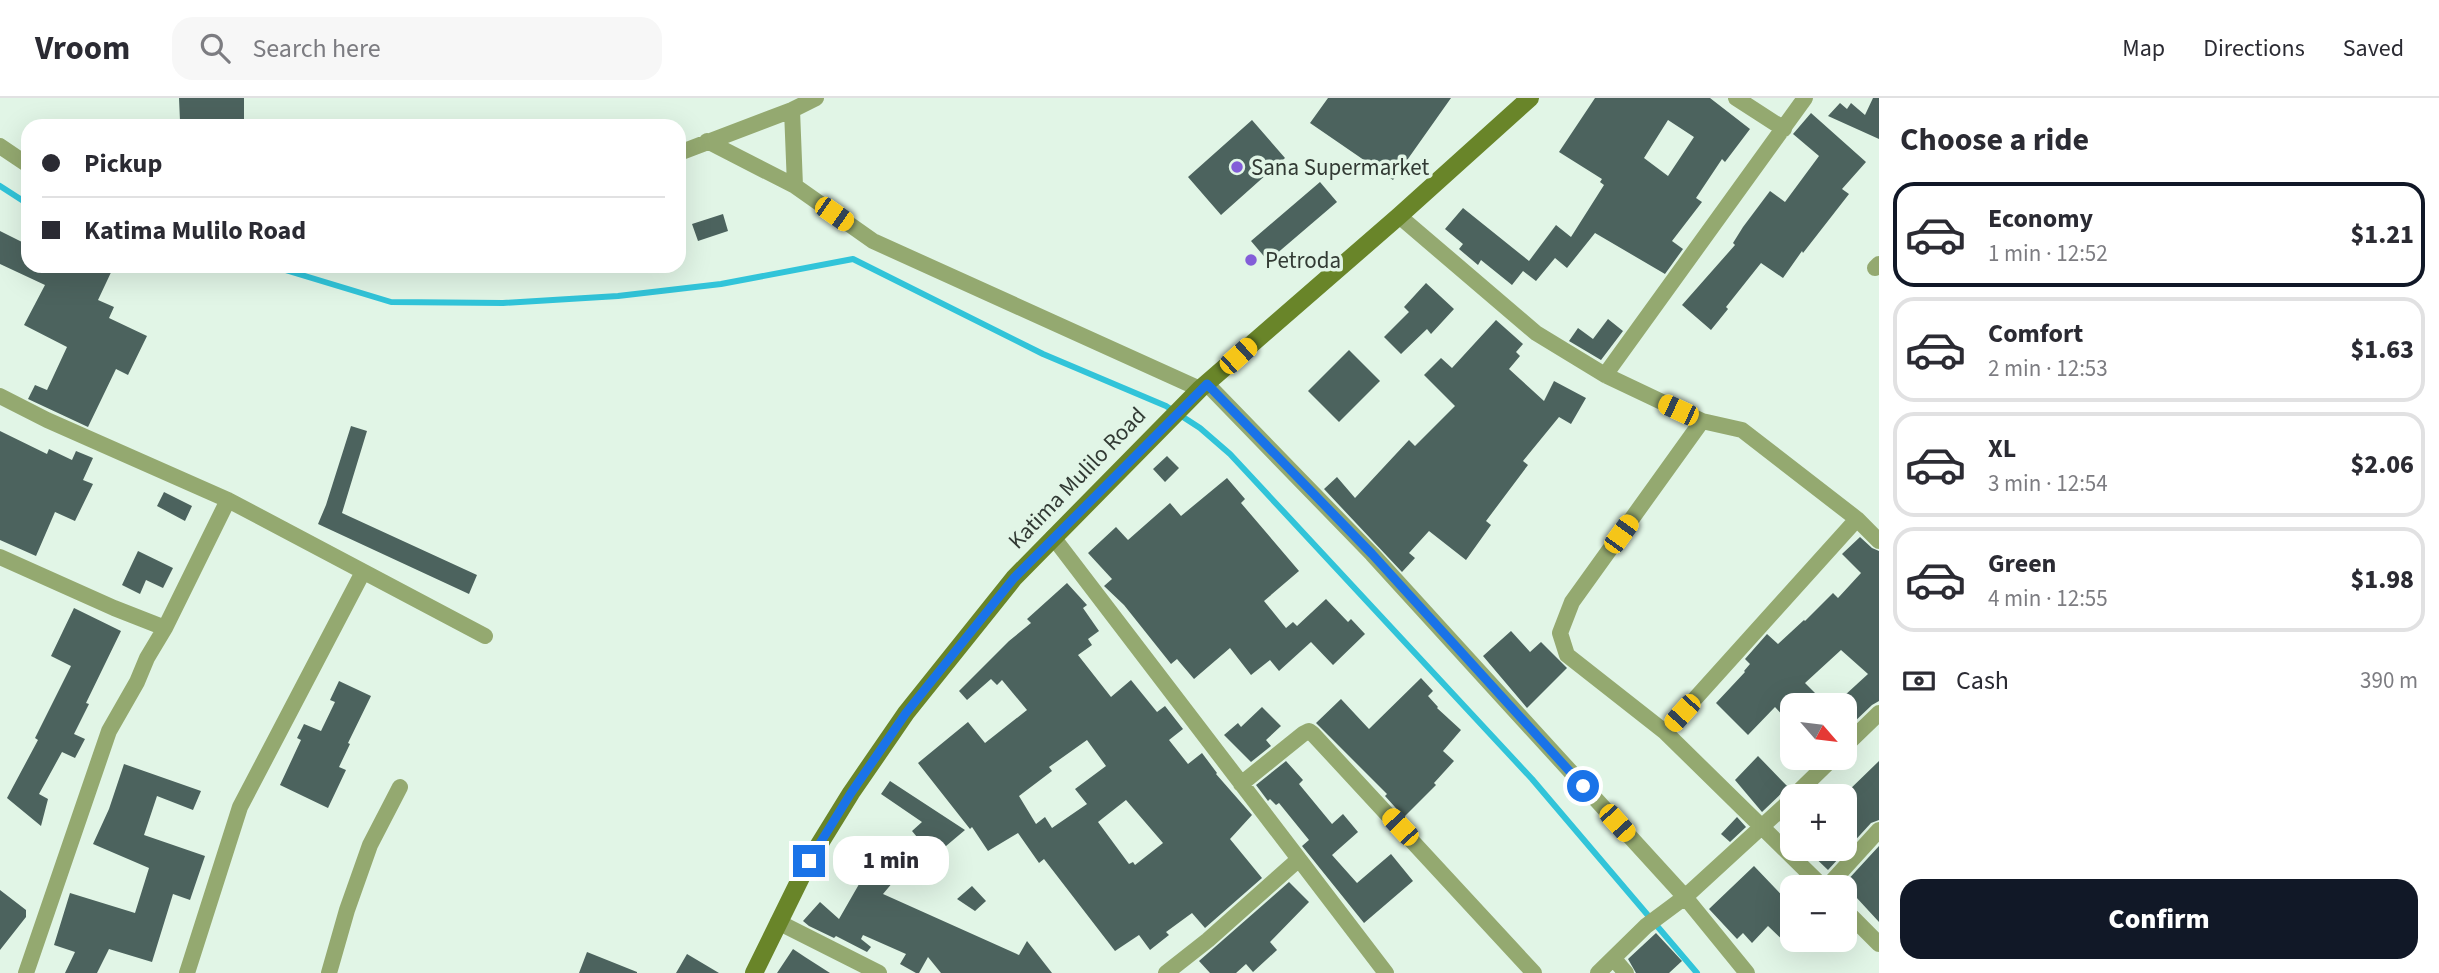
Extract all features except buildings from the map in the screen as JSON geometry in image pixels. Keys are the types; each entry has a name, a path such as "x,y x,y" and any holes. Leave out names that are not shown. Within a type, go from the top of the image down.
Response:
{"main road":[{"name":"Katima Mulilo Road","path":"754,973 809,861 851,793 906,713 1014,578 1203,386 1530,98"}],"street":[{"path":"686,150 792,110 816,98"},
{"path":"1736,98 1784,129"},
{"path":"1605,376 1805,98"},
{"path":"792,110 795,186"},
{"path":"707,141 795,186 873,241 1203,386 1372,554 1685,897 1747,973"},
{"path":"0,146 21,161"},
{"path":"1399,216 1536,333 1605,376 1702,421 1742,430 1857,519 1879,541"},
{"path":"0,396 47,420 228,500 485,636"},
{"path":"1702,421 1572,602 1560,633 1567,654 1665,732 1812,875"},
{"path":"26,973 109,731 165,628 228,500"},
{"path":"1665,732 1857,519"},
{"path":"1053,537 1386,973"},
{"path":"0,557 165,628"},
{"path":"187,973 240,807 363,572"},
{"path":"1857,734 1879,713"},
{"path":"1241,784 1309,731 1534,973"},
{"path":"1806,784 1821,770"},
{"path":"329,973 370,845 400,787"},
{"path":"1598,973 1646,926 1685,897 1780,810"},
{"path":"1836,875 1879,830"},
{"path":"1166,973 1208,940 1299,859"},
{"path":"778,922 879,973"},
{"path":"1857,922 1879,944"},
{"path":"1614,959 1626,973"}],"waterway":[{"path":"0,186 21,200"},
{"path":"295,273 391,302 503,303 618,296 721,284 853,259 1043,354 1166,406 1200,428 1230,454 1532,779 1697,973"}],"place":[{"name":"Sana Supermarket","path":"1237,167"},
{"name":"Petroda","path":"1251,260"}],"route":[{"path":"809,861 851,793 906,713 1014,578 1186,402 1207,384 1372,554 1583,786"}]}
